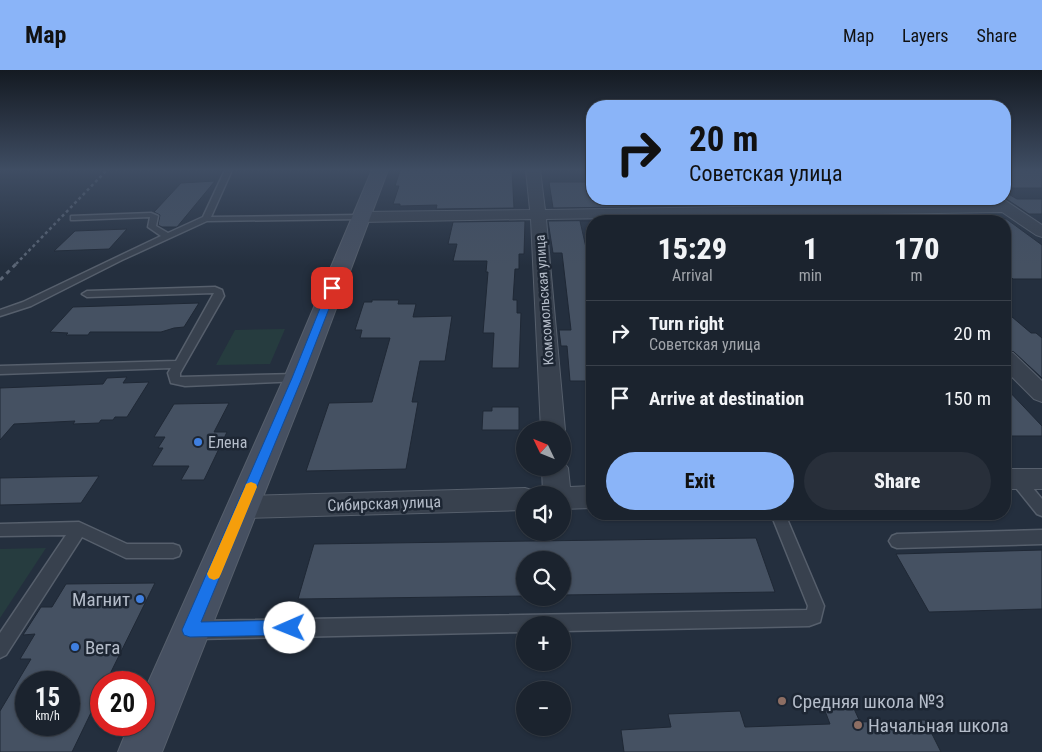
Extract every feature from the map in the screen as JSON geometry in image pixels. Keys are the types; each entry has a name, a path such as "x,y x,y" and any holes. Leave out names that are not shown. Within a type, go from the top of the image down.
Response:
{"street":[{"path":"140,752 190,630 214,551 243,507 297,378 366,202"},
{"name":"Комсомольская улица","path":"537,202 552,421"},
{"path":"849,205 859,215"},
{"path":"360,217 854,210 974,205"},
{"path":"1003,205 1042,232"},
{"path":"1011,364 1042,394"},
{"path":"571,498 586,497"},
{"name":"Сибирская улица","path":"243,507 516,499"}],"lane":[{"path":"206,219 214,202"},
{"path":"931,205 935,208"},
{"path":"74,218 151,215 154,216 152,227 168,236"},
{"path":"0,313 27,304 119,258 206,219 360,217"},
{"path":"87,294 211,290 218,292 220,296 174,377 180,382 297,378"},
{"path":"0,370 180,364"},
{"path":"1021,479 1042,510"},
{"path":"190,630 809,618 816,611 816,606 780,520"},
{"path":"0,530 79,528 126,550 173,551"},
{"path":"0,649 79,528"},
{"path":"897,541 1042,537"}],"green space":[{"path":"285,329 270,364 216,365 235,330"},
{"path":"46,548 0,618 0,549"}],"building":[{"path":"163,202 198,202 177,227 162,227 158,225 160,215 154,212"},
{"path":"394,202 514,202 514,208 436,209 437,205 400,206 400,204 393,204"},
{"path":"552,202 586,202 586,205 630,205 631,207 553,208"},
{"path":"1011,202 1042,202 1042,214 1029,214"},
{"path":"525,221 524,254 519,254 519,269 515,269 513,300 517,300 517,313 521,313 519,368 492,368 494,333 483,333 488,272 486,272 487,261 453,261 457,244 448,244 453,222"},
{"path":"548,221 586,221 580,221 586,248 586,381 570,381 567,346 561,346 559,330 571,330 562,253 553,253"},
{"path":"1011,222 1042,245 1042,279 1011,278"},
{"path":"127,229 109,249 54,251 75,231"},
{"path":"372,300 399,300 398,304 416,304 413,317 452,316 445,361 420,361 412,402 418,402 406,469 306,471 329,403 372,402 390,338 360,338 362,330 355,330 364,302 372,302"},
{"path":"199,303 184,327 161,332 90,332 88,335 66,335 68,333 50,332 73,307"},
{"path":"1011,316 1031,333 1036,333 1042,338 1042,378 1011,351"},
{"path":"127,377 123,383 149,382 127,417 101,420 99,423 73,424 75,421 14,424 0,440 0,388 103,384 107,378"},
{"path":"1011,393 1042,426 1042,436 1011,436"},
{"path":"229,403 214,432 227,432 204,480 181,480 189,466 152,466 163,448 158,448 165,437 154,437 174,404"},
{"path":"492,407 519,407 519,421 516,421 516,430 482,430 483,411 492,411"},
{"path":"99,476 81,503 0,505 0,478"},
{"path":"756,538 775,592 571,595 571,551 516,551 516,596 298,599 314,544"},
{"path":"1042,550 1042,609 929,612 896,554"},
{"name":"Вега","path":"155,583 111,671 90,671 90,715 80,735 80,671 24,671 31,659 20,659 35,634 23,635 41,607 52,607 66,584"},
{"name":"Вега","path":"15,686 15,736 80,736 72,752 0,752 0,711"},
{"name":"Начальная школа","path":"851,702 860,722 925,720 941,752 624,752 621,730 671,727 668,714 740,711 745,727 830,724 822,703"}],"railway":[{"path":"16,264 76,202"},
{"path":"0,280 16,264"}],"slow traffic":[{"path":"214,574 251,487"}],"place":[{"name":"Елена","path":"198,442"},
{"name":"Магнит","path":"140,599"},
{"name":"Вега","path":"75,647"},
{"name":"Средняя школа №3","path":"782,701"},
{"name":"Начальная школа","path":"858,725"}],"route":[{"path":"290,628 190,630 297,378 332,288"}]}
